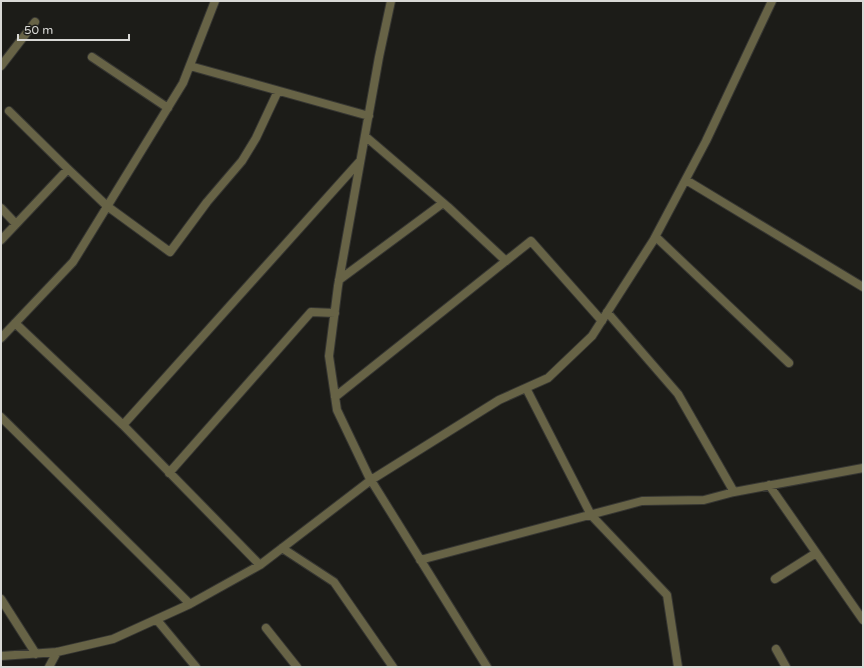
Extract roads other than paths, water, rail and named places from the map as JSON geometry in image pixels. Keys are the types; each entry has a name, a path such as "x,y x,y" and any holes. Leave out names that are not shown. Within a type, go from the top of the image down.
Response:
{"street":[{"path":"1,338 73,262 183,83 215,1"},
{"path":"390,1 339,280 329,356 337,410 371,480 487,667"},
{"path":"1,656 57,652 113,639 190,604 260,565 371,480 499,400 548,378 592,336 656,237 706,141 772,1"},
{"path":"1,66 35,22"},
{"path":"92,56 168,108"},
{"path":"190,66 368,116"},
{"path":"9,110 68,170 108,206 170,252 207,202 242,161 256,138 278,91"},
{"path":"365,136 443,203 506,261"},
{"path":"123,425 360,161"},
{"path":"1,240 68,170"},
{"path":"686,180 863,287"},
{"path":"339,280 443,203"},
{"path":"1,208 16,224"},
{"path":"656,237 789,363"},
{"path":"335,397 531,241 602,321"},
{"path":"169,473 311,312 335,313"},
{"path":"607,312 678,394 734,492"},
{"path":"15,323 123,425 260,565"},
{"path":"526,388 591,515 667,595 678,667"},
{"path":"1,416 190,604"},
{"path":"420,560 642,501 704,500 734,492 863,468"},
{"path":"769,486 863,620"},
{"path":"282,548 334,582 393,667"},
{"path":"775,579 816,553"},
{"path":"1,599 36,654"},
{"path":"156,620 196,667"},
{"path":"266,628 297,667"},
{"path":"776,649 786,667"},
{"path":"49,667 57,652"}]}
